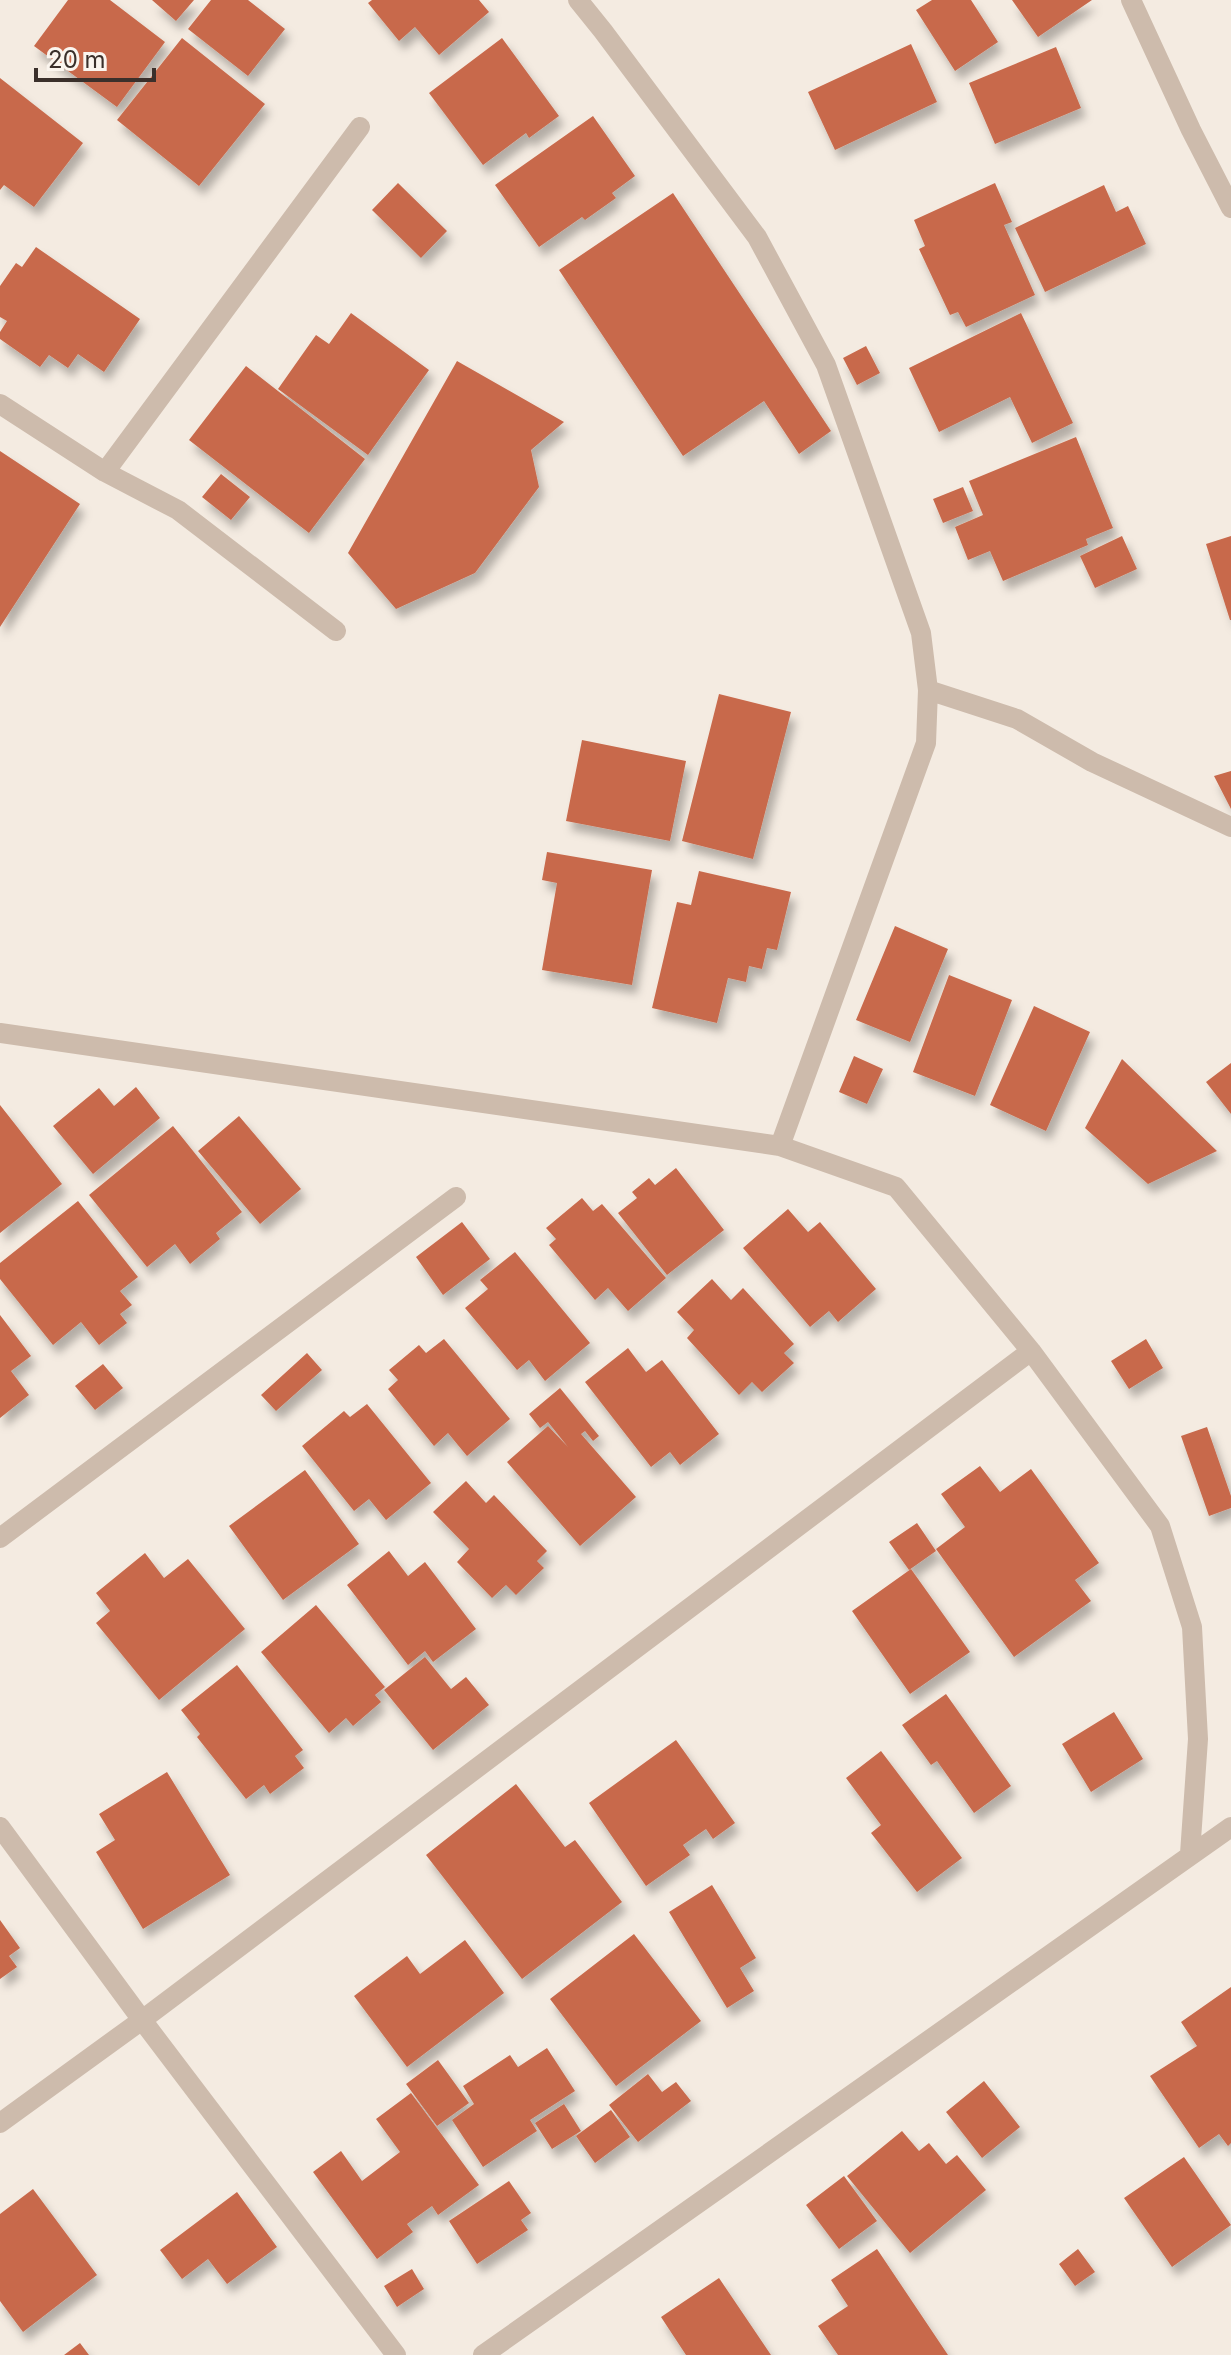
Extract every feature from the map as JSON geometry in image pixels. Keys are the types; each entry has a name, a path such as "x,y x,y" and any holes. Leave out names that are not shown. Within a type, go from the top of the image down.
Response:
{"street":[{"path":"578,0 757,237 826,365 921,633 928,690 926,743 780,1146"},
{"path":"1131,0 1231,208"},
{"path":"105,472 360,127"},
{"path":"0,404 105,472 178,510 336,631"},
{"path":"928,690 1017,719 1092,762 1231,827"},
{"path":"0,1033 780,1146 896,1187 1031,1351 1160,1526 1192,1627 1198,1739 1190,1854"},
{"path":"0,1538 456,1197"},
{"path":"0,2123 142,2020 1031,1351"},
{"path":"0,1827 396,2355"},
{"path":"483,2355 1231,1827"}],"building":[{"path":"68,0 110,0 165,42 117,107 34,46"},
{"path":"152,0 194,0 176,21"},
{"path":"211,0 248,0 285,29 248,76 188,29"},
{"path":"372,0 479,0 489,12 439,55 415,27 399,41 368,3"},
{"path":"932,0 971,0 998,42 955,71 916,10"},
{"path":"1012,0 1092,0 1038,37"},
{"path":"182,38 265,104 199,186 117,120"},
{"path":"502,38 559,116 529,138 526,133 483,165 429,93"},
{"path":"911,44 937,102 835,150 808,92"},
{"path":"1056,47 1081,108 995,144 969,83"},
{"path":"0,78 83,143 34,207 4,185 0,190"},
{"path":"593,116 635,176 612,193 616,198 539,247 495,185"},
{"path":"398,183 447,231 421,258 372,210"},
{"path":"995,183 1012,222 1004,225 1035,295 966,327 958,312 950,315 919,249 925,246 914,220"},
{"path":"1104,185 1116,212 1128,206 1146,244 1045,292 1015,228"},
{"path":"673,193 831,431 799,454 764,401 683,456 559,270"},
{"path":"36,247 140,319 104,372 78,354 68,368 49,355 40,367 0,339 0,332 7,321 0,317 0,286 16,263 22,267"},
{"path":"351,313 429,370 368,455 278,389 316,335 329,344"},
{"path":"1021,313 1073,423 1032,443 1010,397 939,432 909,368"},
{"path":"866,346 880,373 857,385 843,358"},
{"path":"457,361 564,422 531,450 539,487 475,573 396,609 348,553"},
{"path":"246,366 365,459 309,533 189,440"},
{"path":"1076,437 1113,528 1086,539 1088,545 1003,581 990,551 968,560 955,527 983,515 969,481"},
{"path":"0,451 80,504 0,627"},
{"path":"221,474 250,497 231,520 202,497"},
{"path":"963,487 973,511 943,523 933,499"},
{"path":"1122,536 1137,569 1095,588 1080,556"},
{"path":"1231,536 1231,620 1230,620 1206,544"},
{"path":"719,694 791,712 753,859 682,841"},
{"path":"582,740 686,761 670,841 566,821"},
{"path":"1231,771 1231,809 1214,776"},
{"path":"547,852 652,870 632,985 542,970 557,883 542,880"},
{"path":"699,871 791,892 777,950 767,948 762,969 749,966 746,982 728,978 717,1023 652,1008 677,902 691,905"},
{"path":"895,926 948,949 910,1042 856,1020"},
{"path":"949,975 1012,1000 975,1096 913,1072"},
{"path":"1034,1006 1090,1032 1046,1131 990,1105"},
{"path":"854,1056 883,1069 867,1104 839,1092"},
{"path":"1122,1059 1217,1151 1148,1184 1085,1128"},
{"path":"1231,1063 1231,1114 1206,1082"},
{"path":"136,1087 160,1118 93,1174 53,1126 99,1088 114,1106"},
{"path":"0,1105 62,1184 0,1233"},
{"path":"239,1116 301,1189 260,1224 198,1151"},
{"path":"173,1126 242,1212 216,1233 220,1239 190,1264 175,1244 147,1267 89,1195"},
{"path":"676,1168 724,1230 667,1275 618,1213 637,1198 632,1192 649,1178 655,1185"},
{"path":"582,1198 593,1211 602,1204 666,1278 628,1311 608,1288 595,1300 549,1245 556,1239 546,1228"},
{"path":"78,1201 138,1277 120,1291 132,1305 120,1314 127,1323 99,1345 81,1322 53,1345 0,1279 0,1263"},
{"path":"788,1209 808,1232 820,1222 876,1289 838,1322 829,1311 810,1327 743,1248"},
{"path":"462,1222 490,1259 443,1295 416,1257"},
{"path":"515,1252 590,1343 545,1381 529,1360 517,1370 465,1308 488,1289 480,1280"},
{"path":"712,1279 731,1300 743,1288 794,1344 784,1353 794,1363 762,1392 752,1382 739,1395 687,1338 694,1330 677,1312"},
{"path":"0,1315 31,1356 11,1371 29,1395 0,1418"},
{"path":"444,1339 510,1419 467,1456 448,1433 434,1446 388,1389 398,1380 389,1370 419,1345 426,1353"},
{"path":"1146,1339 1163,1368 1129,1389 1111,1361"},
{"path":"628,1348 646,1372 662,1360 719,1434 680,1465 670,1452 651,1467 585,1382"},
{"path":"307,1353 322,1370 276,1411 261,1395"},
{"path":"103,1364 123,1388 95,1410 75,1386"},
{"path":"560,1388 599,1436 593,1441 585,1431 581,1434 636,1497 580,1546 507,1462 548,1426 568,1447 548,1422 540,1428 529,1414"},
{"path":"367,1404 431,1483 386,1520 369,1499 354,1511 302,1446 344,1411 350,1417"},
{"path":"1207,1427 1231,1496 1231,1508 1209,1516 1181,1436"},
{"path":"980,1466 1000,1492 1031,1469 1099,1563 1075,1580 1091,1601 1014,1657 936,1549 965,1527 941,1494"},
{"path":"305,1470 359,1544 283,1600 229,1526"},
{"path":"466,1481 486,1503 494,1495 547,1551 537,1561 544,1568 516,1595 506,1585 492,1598 457,1562 469,1549 433,1512"},
{"path":"917,1523 936,1551 909,1570 889,1542"},
{"path":"389,1551 408,1576 425,1562 476,1629 433,1662 425,1651 408,1665 347,1585"},
{"path":"145,1553 164,1578 188,1559 245,1629 159,1700 96,1623 110,1611 96,1593"},
{"path":"911,1569 970,1652 910,1694 852,1611"},
{"path":"316,1605 385,1687 375,1695 381,1702 353,1726 346,1718 329,1733 261,1652"},
{"path":"425,1657 451,1689 466,1677 489,1705 433,1750 384,1690"},
{"path":"237,1665 303,1750 295,1756 304,1768 270,1794 264,1785 246,1799 197,1737 200,1734 181,1710"},
{"path":"946,1694 1011,1786 974,1813 937,1761 931,1765 902,1725"},
{"path":"1114,1712 1143,1759 1091,1792 1062,1744"},
{"path":"676,1740 735,1823 713,1839 706,1829 683,1845 690,1855 646,1886 589,1803"},
{"path":"881,1751 962,1858 917,1892 871,1833 881,1825 846,1778"},
{"path":"167,1772 230,1875 143,1929 96,1852 115,1840 99,1814"},
{"path":"516,1784 565,1847 575,1840 622,1902 522,1979 426,1855"},
{"path":"712,1885 756,1958 740,1968 754,1991 727,2008 669,1912"},
{"path":"0,1920 20,1948 9,1956 17,1967 0,1979"},
{"path":"634,1934 701,2021 616,2086 550,1999"},
{"path":"465,1940 504,1993 407,2067 354,1996 407,1956 420,1974"},
{"path":"1231,1987 1231,2143 1228,2146 1219,2134 1199,2148 1150,2076 1197,2046 1181,2022"},
{"path":"547,2048 575,2091 530,2120 537,2131 483,2167 452,2120 474,2104 463,2086 510,2055 518,2067"},
{"path":"438,2060 469,2103 437,2126 406,2084"},
{"path":"648,2074 662,2092 676,2082 691,2101 638,2142 609,2105"},
{"path":"984,2081 1020,2127 982,2158 946,2112"},
{"path":"411,2093 479,2185 438,2215 432,2206 407,2224 413,2232 377,2259 313,2172 341,2151 362,2181 400,2152 376,2119"},
{"path":"564,2104 581,2131 552,2149 535,2123"},
{"path":"611,2110 630,2137 595,2163 576,2136"},
{"path":"902,2131 919,2151 929,2143 946,2164 957,2155 986,2190 910,2253 847,2176"},
{"path":"1184,2157 1231,2225 1172,2267 1124,2198"},
{"path":"844,2176 877,2221 839,2249 806,2205"},
{"path":"509,2181 531,2213 521,2220 528,2230 477,2264 449,2221"},
{"path":"33,2189 97,2275 23,2332 0,2301 0,2214"},
{"path":"237,2192 277,2247 227,2284 208,2259 182,2279 160,2250"},
{"path":"877,2249 948,2355 838,2355 818,2326 848,2306 831,2280"},
{"path":"1078,2249 1095,2272 1075,2286 1059,2264"},
{"path":"412,2269 424,2289 397,2307 384,2286"},
{"path":"719,2278 771,2355 686,2355 661,2317"},
{"path":"80,2343 89,2355 64,2355"}]}
